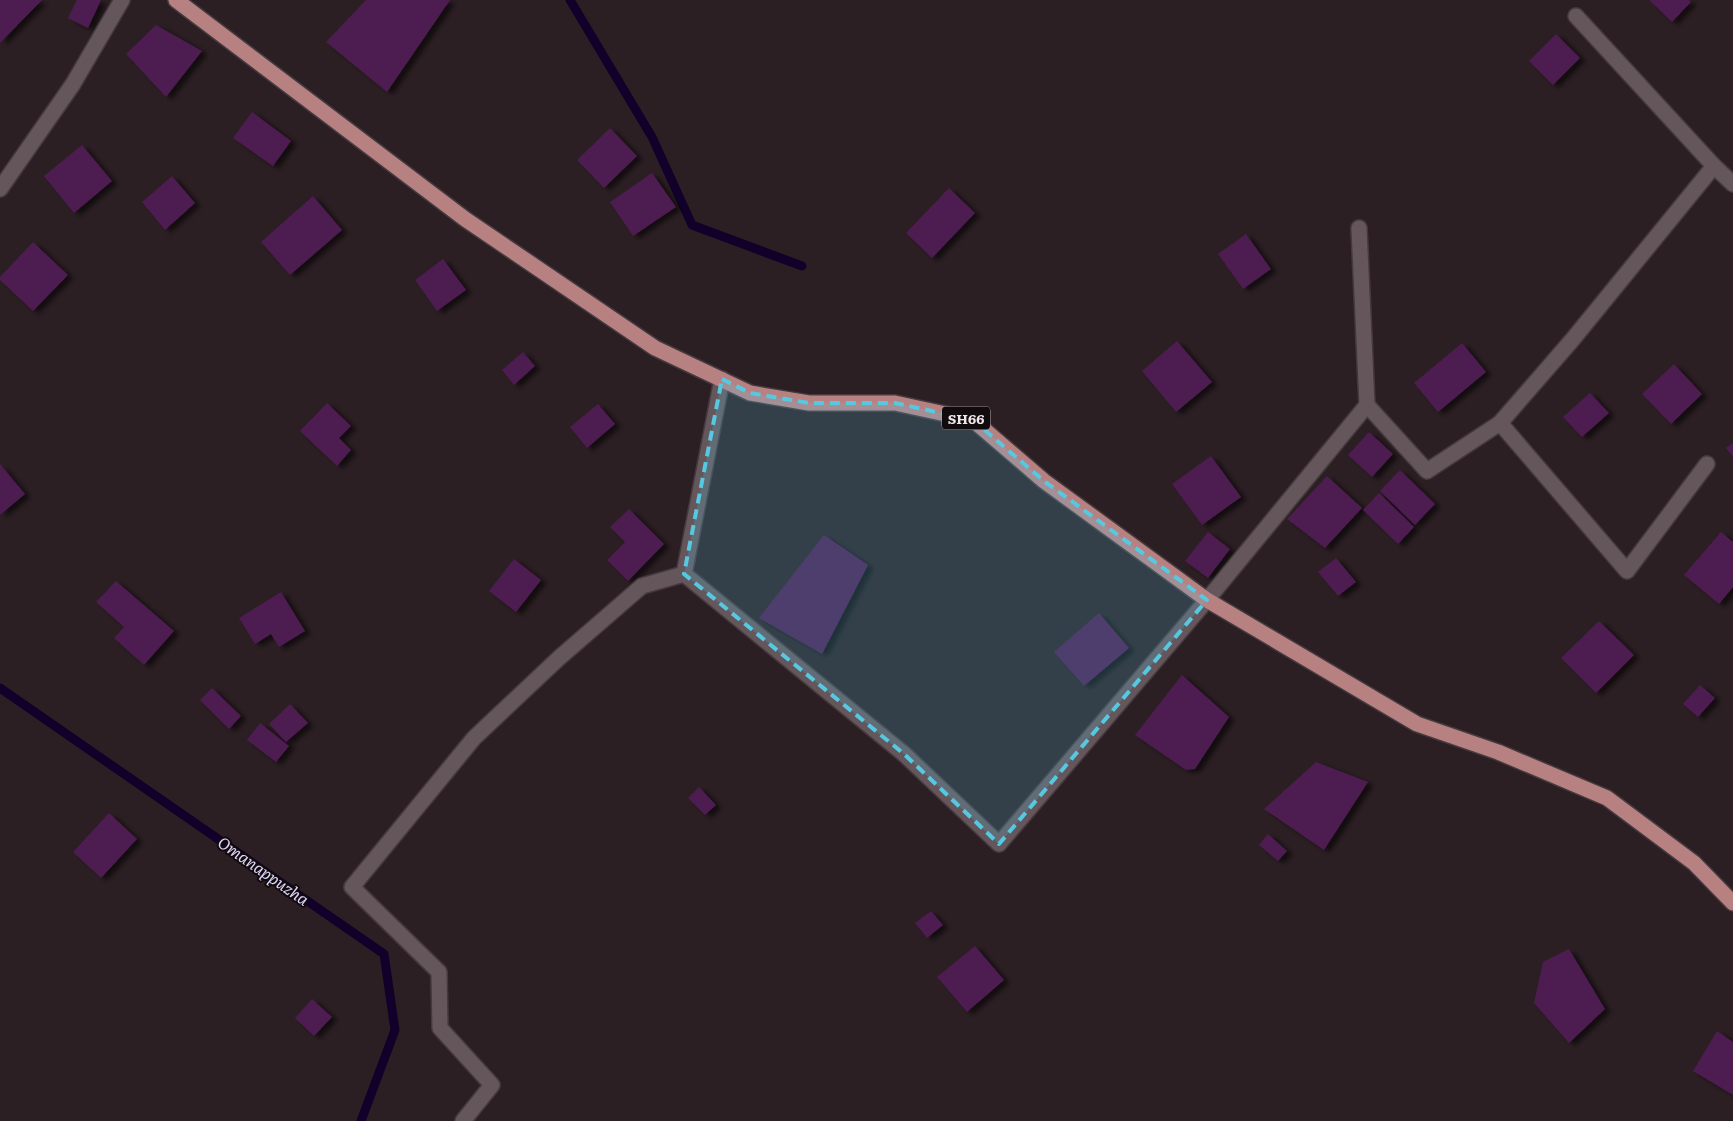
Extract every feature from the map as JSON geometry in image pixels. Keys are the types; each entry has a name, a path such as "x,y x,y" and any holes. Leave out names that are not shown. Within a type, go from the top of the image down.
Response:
{"main road":[{"name":"SH66","path":"176,0 465,219 655,348 750,392 809,403 895,403 974,420 1044,481 1207,600 1417,724 1498,752 1607,798 1694,863 1733,903"}],"street":[{"path":"0,189 73,84 122,0"},
{"path":"1576,16 1714,166 1733,184"},
{"path":"1359,228 1367,405 1427,471 1500,423 1573,339 1714,166"},
{"path":"684,574 722,379"},
{"path":"684,574 904,754 999,844 1207,600 1367,405"},
{"path":"1500,423 1627,571 1706,464"},
{"path":"463,1121 492,1085 440,1028 439,972 352,887 474,738 559,658 642,586 684,574"}],"highlighted area":[{"path":"722,379 750,393 809,403 895,403 973,420 1044,481 1207,600 999,844 904,754 684,574"}],"building":[{"path":"0,0 42,0 0,43"},
{"path":"77,0 101,0 88,28 68,18"},
{"path":"366,0 450,0 387,92 326,42"},
{"path":"1649,0 1689,0 1691,2 1672,22"},
{"path":"156,25 202,51 166,97 126,54"},
{"path":"1556,34 1580,58 1553,85 1529,61"},
{"path":"252,112 291,141 273,166 233,138"},
{"path":"610,128 637,156 604,188 577,160"},
{"path":"82,145 112,181 74,213 44,176"},
{"path":"652,173 676,207 633,236 610,202"},
{"path":"172,176 195,203 165,230 142,202"},
{"path":"949,188 975,213 932,258 906,233"},
{"path":"313,196 342,230 290,275 261,242"},
{"path":"1246,234 1271,269 1243,289 1218,254"},
{"path":"33,242 68,275 33,311 0,280 0,277"},
{"path":"443,259 466,290 437,311 415,280"},
{"path":"1177,341 1212,382 1176,412 1142,371"},
{"path":"1462,343 1486,372 1438,412 1414,383"},
{"path":"523,352 535,366 514,385 502,370"},
{"path":"1674,364 1702,394 1671,424 1642,394"},
{"path":"1590,393 1609,413 1582,437 1563,417"},
{"path":"327,403 351,426 339,438 351,450 337,466 300,431"},
{"path":"598,404 615,424 587,448 570,427"},
{"path":"1369,432 1393,454 1372,477 1348,455"},
{"path":"1733,443 1733,457 1726,448"},
{"path":"1211,456 1241,497 1202,525 1172,484"},
{"path":"0,464 25,494 0,515"},
{"path":"1400,470 1435,504 1415,525 1380,491"},
{"path":"1327,476 1362,508 1325,548 1287,519"},
{"path":"1379,493 1414,527 1398,544 1363,510"},
{"path":"629,509 664,544 628,581 607,560 625,542 610,527"},
{"path":"1208,532 1230,549 1208,578 1185,561"},
{"path":"1721,532 1733,542 1733,587 1719,604 1684,575"},
{"path":"824,535 868,565 822,654 759,618"},
{"path":"1336,558 1356,582 1338,596 1318,572"},
{"path":"514,559 541,580 516,612 489,591"},
{"path":"116,581 174,631 144,665 114,638 124,627 96,602"},
{"path":"281,592 305,631 279,647 271,634 255,644 239,618"},
{"path":"1099,613 1129,648 1084,686 1054,652"},
{"path":"1599,621 1634,655 1596,693 1561,658"},
{"path":"1182,675 1229,717 1195,769 1186,770 1135,735"},
{"path":"1700,685 1715,698 1698,717 1683,704"},
{"path":"212,688 241,716 229,729 200,700"},
{"path":"290,704 308,723 286,742 269,724"},
{"path":"260,723 289,746 276,762 247,740"},
{"path":"1316,762 1368,782 1324,850 1264,809"},
{"path":"699,787 716,805 705,815 688,798"},
{"path":"109,813 137,839 101,878 73,852"},
{"path":"1268,834 1287,851 1278,861 1259,845"},
{"path":"931,911 943,925 927,938 915,923"},
{"path":"975,946 1004,980 967,1012 937,977"},
{"path":"1569,949 1605,1009 1569,1043 1534,1003 1543,962"},
{"path":"312,999 332,1017 314,1036 295,1018"},
{"path":"1717,1031 1733,1042 1733,1095 1693,1071"}],"waterway":[{"path":"570,0 652,137 692,225 802,266"},
{"name":"Omanappuzha","path":"0,688 384,954 395,1030 361,1121"}]}
